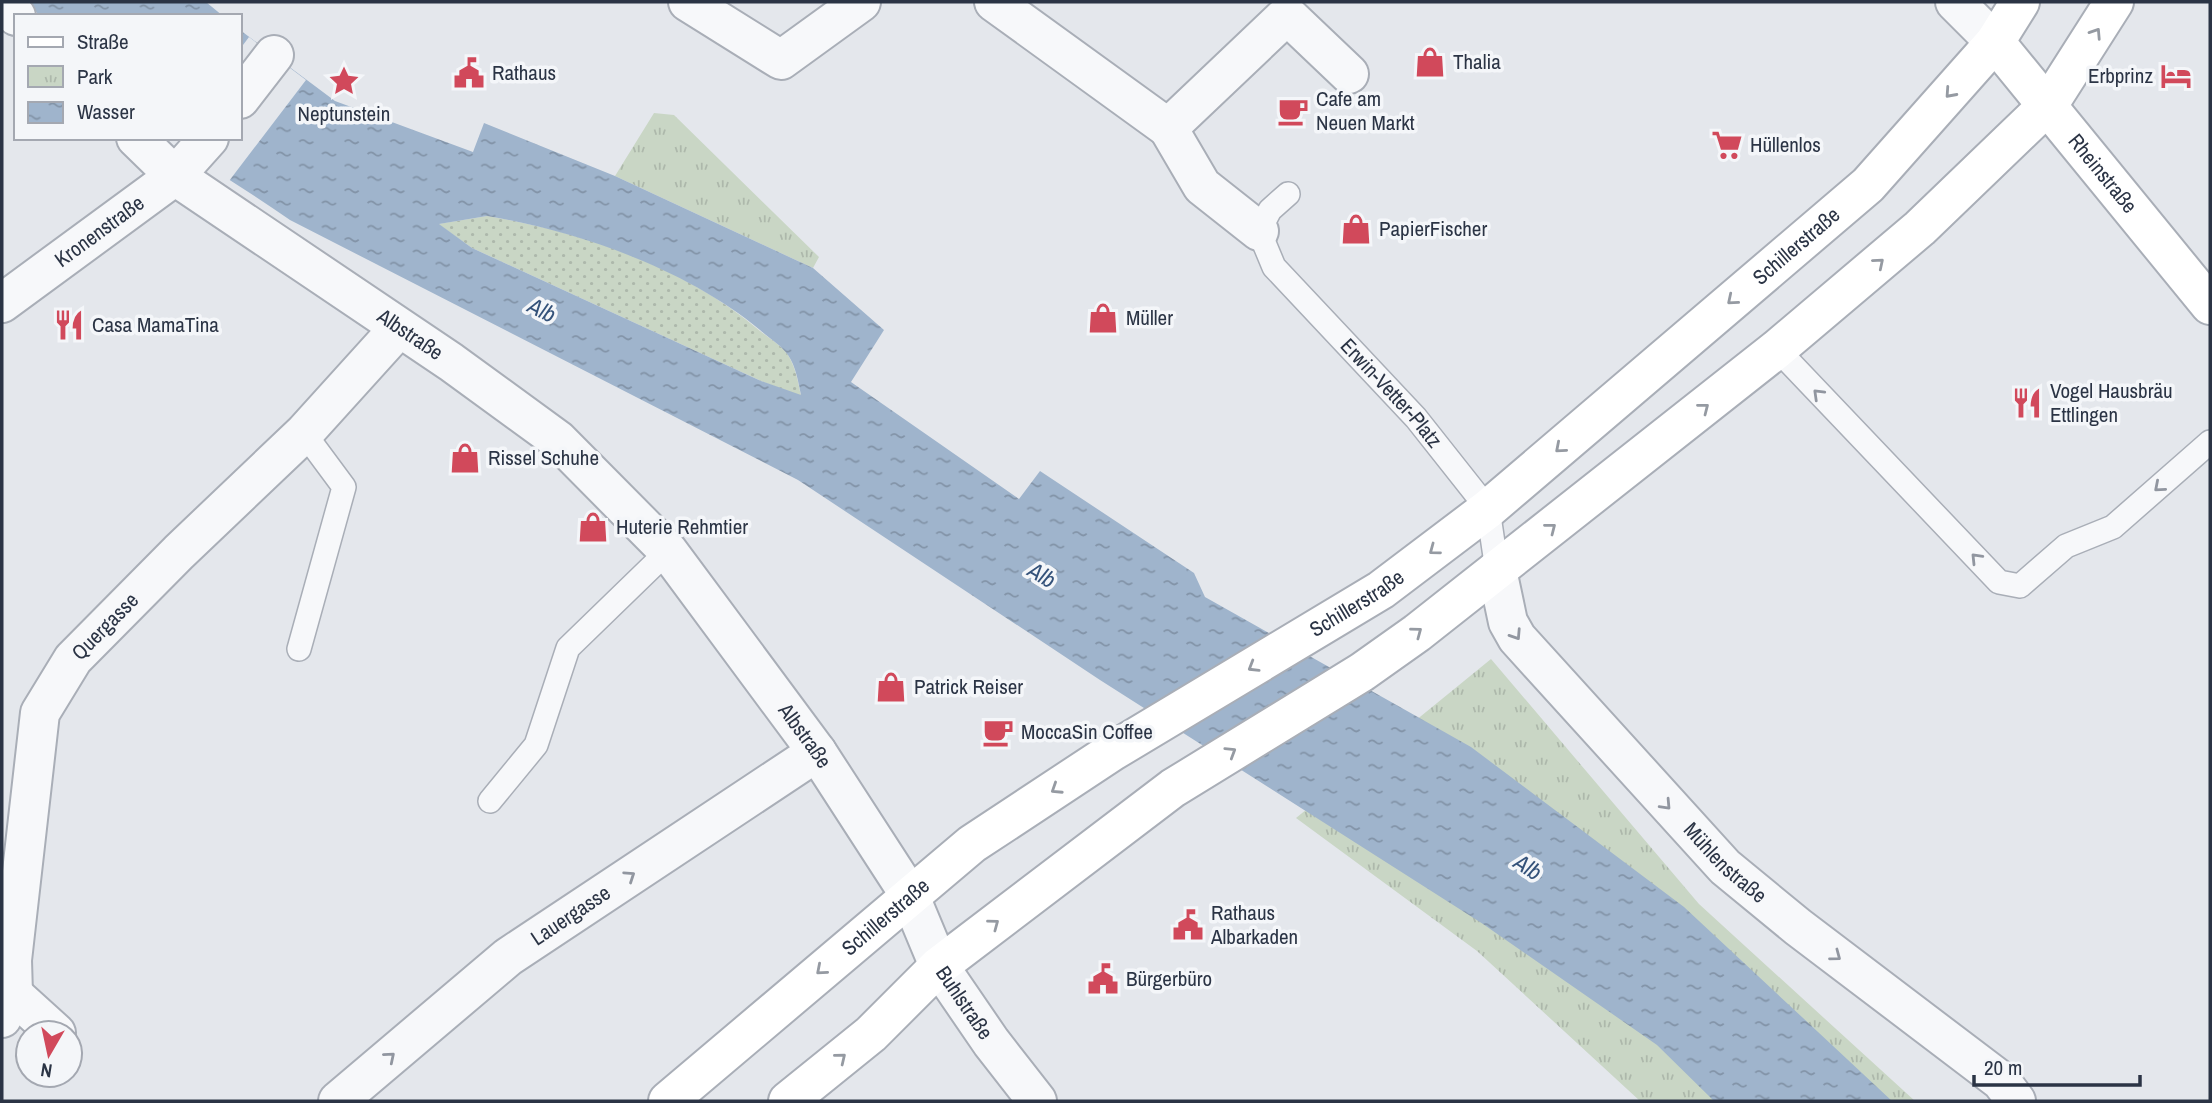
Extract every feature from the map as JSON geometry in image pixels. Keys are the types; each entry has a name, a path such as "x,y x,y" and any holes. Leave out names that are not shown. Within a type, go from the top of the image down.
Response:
{"main road":[{"name":"Schillerstraße","path":"668,1101 909,894 972,844 1113,751 1381,590 1489,509 1868,185 1995,42 2020,2"},
{"path":"788,1101 871,1034 939,966 1173,788 1362,672 1497,570 1777,349 1920,228 2049,104 2114,2"},
{"name":"Rheinstraße","path":"1995,42 2049,104 2086,155 2120,191 2210,304"}],"street":[{"path":"688,2 781,60 861,2"},
{"path":"994,2 1168,128 1280,8 1349,74"},
{"path":"1955,2 1995,42"},
{"path":"242,96 274,55"},
{"name":"Erwin-Vetter-Platz","path":"1168,128 1202,186 1259,231"},
{"name":"Albstraße","path":"142,140 193,157 399,328 558,440 668,551 817,752 909,894"},
{"name":"Kronenstraße","path":"2,303 193,157"},
{"name":"Quergasse","path":"8,1006 40,713 73,659 179,552 304,433 399,328"},
{"name":"Mühlenstraße","path":"1497,570 1508,622 1517,638 1724,867 1798,927 2001,1081 2016,1101"},
{"name":"Lauergasse","path":"338,1101 508,957 817,752"},
{"name":"Buhlstraße","path":"909,894 939,966 991,1042 1037,1101"},
{"path":"8,1006 31,1019"}],"lane":[{"path":"1259,231 1270,210 1288,194"},
{"name":"Erwin-Vetter-Platz","path":"1259,231 1274,267 1416,418 1489,509"},
{"path":"1777,349 1999,582 2020,586 2066,546 2113,527 2210,442"},
{"path":"299,649 344,487 304,433"},
{"path":"1489,509 1497,570"},
{"path":"491,801 536,745 568,648 668,551"}],"green space":[{"path":"654,113 674,115 819,257 813,268 615,176"},
{"path":"487,216 559,231 595,242 666,271 700,289 731,309 785,352 795,370 801,396 761,381 472,248 438,224"},
{"path":"1491,659 1699,904 1915,1101 1640,1101 1477,951 1296,818"}],"water":[{"path":"27,2 206,2 221,14 38,14"},
{"name":"Alb","path":"242,31 335,101 473,152 484,123 615,176 813,268 884,330 851,382 1019,499 1040,471 1194,573 1205,597 1471,747 1684,907 1892,1101 1714,1101 1657,1045 1483,924 1100,680 798,480 290,220 170,140 242,140","holes":["487,216 558,232 631,256 700,289 731,308 788,355 801,395 761,381 472,248 439,224"]}],"pier":[{"path":"249,37 306,80 229,181 169,141 242,140 242,46"}],"place":[{"name":"Thalia","path":"1430,62"},
{"name":"Rathaus","path":"469,73"},
{"name":"Erbprinz","path":"2176,76"},
{"name":"Neptunstein","path":"344,81"},
{"name":"Cafe am Neuen Markt","path":"1293,111"},
{"name":"Hüllenlos","path":"1727,145"},
{"name":"PapierFischer","path":"1356,229"},
{"name":"Müller","path":"1103,318"},
{"name":"Casa MamaTina","path":"69,325"},
{"name":"Vogel Hausbräu Ettlingen","path":"2027,403"},
{"name":"Rissel Schuhe","path":"465,458"},
{"name":"Huterie Rehmtier","path":"593,527"},
{"name":"Patrick Reiser","path":"891,687"},
{"name":"MoccaSin Coffee","path":"998,732"},
{"name":"Rathaus Albarkaden","path":"1188,925"},
{"name":"Bürgerbüro","path":"1103,979"}]}
